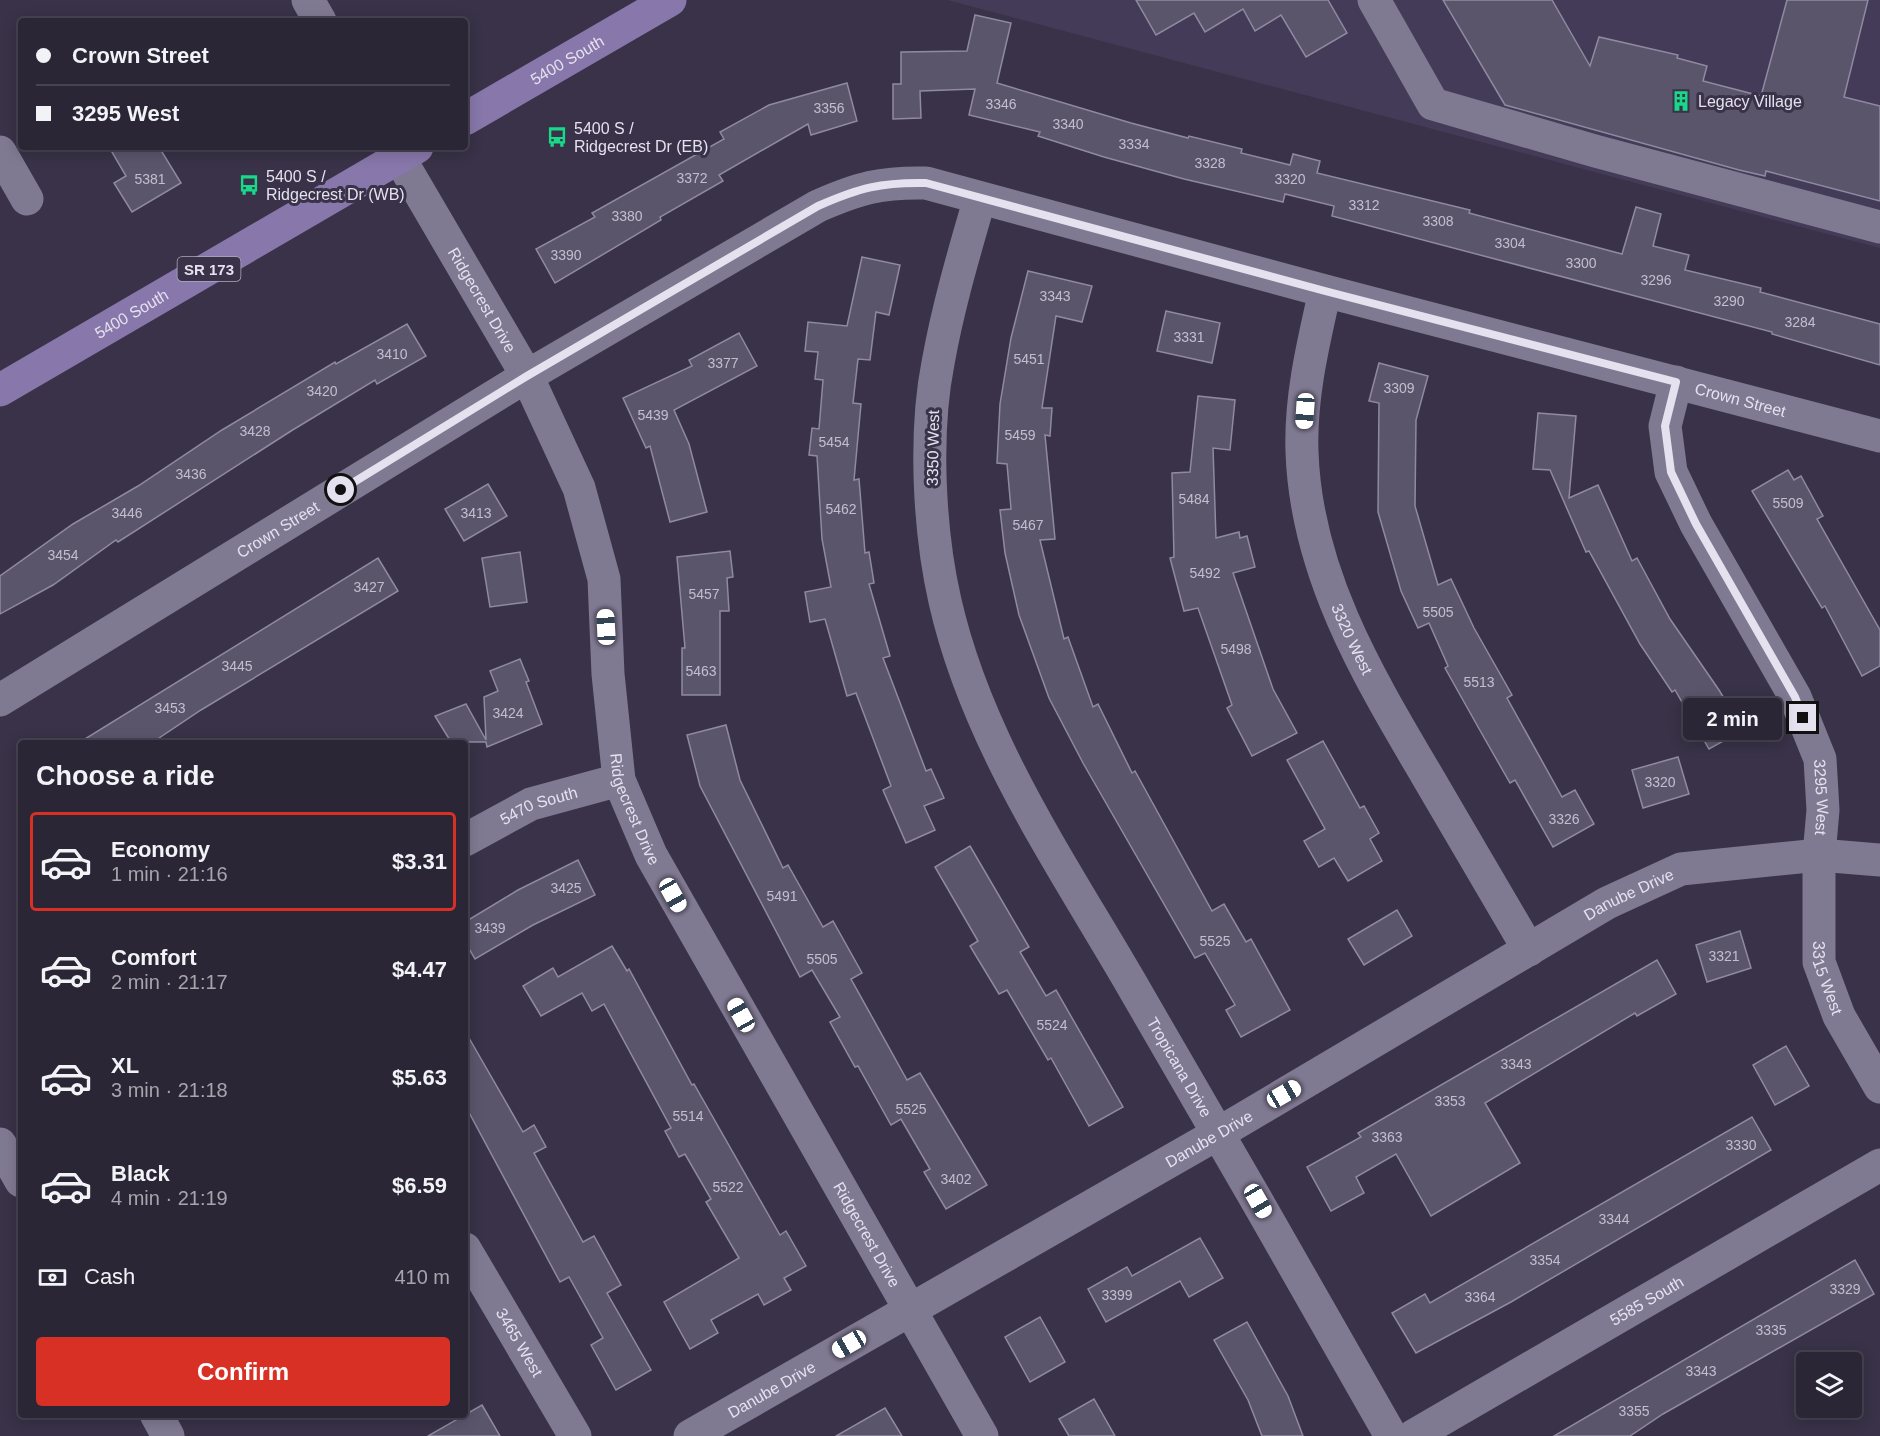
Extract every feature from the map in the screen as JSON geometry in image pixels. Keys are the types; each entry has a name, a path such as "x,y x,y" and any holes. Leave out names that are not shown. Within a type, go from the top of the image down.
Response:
{"main road":[{"name":"5400 South","path":"468,117 670,0"},
{"name":"5400 South","path":"0,390 403,151"}],"street":[{"path":"308,0 318,18"},
{"path":"1374,0 1433,104 1595,151 1880,228"},
{"name":"Ridgecrest Drive","path":"403,151 527,376 579,488 604,579 608,674 619,780 651,855 982,1436"},
{"path":"0,152 27,199"},
{"name":"Crown Street","path":"0,700 527,376 818,206 861,188 894,183 926,183 1325,291 1880,436"},
{"name":"3350 West","path":"973,699 945,600 932,502 931,434 937,366 957,279 980,198"},
{"name":"3320 West","path":"1325,291 1308,370 1302,452 1313,535 1341,620 1377,691 1530,950"},
{"name":"3295 West","path":"1676,382 1665,426 1671,472 1696,524 1795,697 1820,759 1823,810 1819,855"},
{"name":"Tropicana Drive","path":"973,699 1052,846 1219,1133 1391,1436"},
{"name":"5470 South","path":"468,838 531,804 619,780"},
{"name":"Danube Drive","path":"690,1436 908,1309 1219,1133 1607,903 1682,869 1819,855 1880,860"},
{"name":"3315 West","path":"1819,855 1819,962 1839,1016 1880,1087"},
{"path":"0,1144 18,1176"},
{"name":"5585 South","path":"1413,1436 1880,1165"},
{"name":"3465 West","path":"468,1253 575,1436"},
{"path":"158,1418 168,1436"}],"shaded area":[{"path":"947,0 1880,0 1880,248"}],"building":[{"path":"1136,0 1328,0 1347,33 1306,57 1281,15 1255,31 1243,9 1205,32 1194,13 1156,35"},
{"name":"Legacy Village","path":"1443,0 1552,0 1590,66 1599,37 1678,55 1677,58 1707,66 1703,81 1761,96 1787,0 1868,0 1844,97 1880,106 1880,201 1766,171 1765,176 1739,170 1505,105"},
{"path":"975,15 1011,23 997,83 1131,123 1242,149 1241,153 1290,165 1293,154 1320,161 1317,173 1470,210 1469,213 1622,254 1636,207 1661,214 1653,246 1689,255 1685,270 1761,288 1760,292 1880,324 1880,365 1772,334 1772,332 1332,216 1334,206 1285,194 1283,202 1184,179 1104,157 1038,136 1040,132 969,115 975,89 920,91 921,118 893,119 893,84 901,84 901,52 967,51"},
{"path":"847,83 857,121 811,135 808,124 719,175 723,181 660,217 661,220 555,283 536,249 595,217 592,213 724,139 720,132 769,105"},
{"path":"111,150 161,150 181,183 132,212 114,183 126,176"},
{"path":"862,257 900,265 889,315 876,312 870,360 858,359 853,403 861,404 854,480 859,479 865,553 869,552 874,583 869,584 890,656 883,658 926,771 931,769 944,798 924,806 935,830 906,843 883,790 891,786 856,693 847,696 825,619 810,622 805,592 831,587 822,539 817,456 809,455 812,428 819,429 823,380 815,379 818,352 805,351 808,322 847,326"},
{"path":"1028,271 1092,286 1082,322 1056,316 1042,408 1052,408 1050,436 1045,435 1055,539 1040,540 1064,639 1068,637 1093,707 1098,704 1132,773 1135,771 1212,911 1224,904 1246,942 1251,939 1290,1010 1241,1037 1226,1010 1235,1005 1205,953 1195,958 1083,763 1049,698 1019,615 1005,553 1000,510 1011,509 1007,464 997,463 1000,404 1011,338"},
{"path":"1166,311 1220,323 1212,363 1157,351"},
{"path":"407,324 426,356 377,384 375,380 118,542 116,540 53,585 0,614 0,576 73,524 138,486 222,430 335,362 336,364"},
{"path":"739,333 757,366 674,410 689,444 707,512 670,522 650,446 646,448 623,398 692,366 689,360"},
{"path":"1379,363 1428,376 1416,420 1415,506 1438,585 1451,579 1474,628 1512,695 1507,698 1562,797 1575,790 1594,824 1553,847 1515,780 1510,783 1445,668 1448,666 1429,623 1418,628 1401,591 1378,512 1379,403 1369,401"},
{"path":"1198,396 1235,400 1230,450 1213,448 1216,538 1239,532 1240,538 1247,536 1255,567 1233,573 1273,689 1297,733 1252,756 1227,708 1232,705 1198,608 1184,611 1170,558 1174,557 1172,473 1190,472"},
{"path":"1538,413 1576,416 1569,498 1598,485 1632,561 1637,558 1670,619 1719,690 1743,730 1709,749 1675,690 1672,692 1640,644 1589,551 1586,552 1550,470 1533,469"},
{"path":"1788,470 1794,480 1801,476 1823,516 1817,519 1880,630 1880,666 1862,676 1825,606 1822,608 1752,491"},
{"path":"488,484 507,516 464,541 445,509"},
{"path":"730,551 733,577 727,578 729,611 720,611 720,695 682,695 682,648 685,648 677,557"},
{"path":"520,552 527,602 490,607 482,558"},
{"path":"378,558 398,591 201,710 156,740 83,740"},
{"path":"520,659 542,724 487,747 486,742 450,740 435,716 466,704 486,740 484,697 498,691 490,671"},
{"path":"726,725 740,780 783,868 788,865 823,927 833,921 862,973 851,979 907,1080 920,1073 987,1185 946,1209 924,1172 930,1169 901,1119 891,1125 858,1066 855,1067 830,1022 840,1017 812,970 800,977 700,786 687,735"},
{"path":"1323,741 1360,808 1364,806 1379,833 1370,839 1382,861 1348,881 1334,858 1319,867 1304,841 1325,829 1287,760"},
{"path":"1678,757 1689,794 1643,808 1632,770"},
{"path":"970,846 1029,947 1020,952 1046,996 1056,990 1123,1107 1089,1126 1051,1058 1048,1060 1007,990 999,994 970,946 978,941 935,867"},
{"path":"578,860 595,895 533,925 475,959 468,947 468,920 518,890"},
{"path":"1397,910 1412,936 1364,965 1348,939"},
{"path":"1740,931 1751,968 1707,982 1696,945"},
{"path":"612,946 627,971 629,969 692,1085 694,1084 780,1235 786,1231 806,1266 784,1278 791,1290 764,1305 758,1294 711,1320 718,1333 690,1349 664,1302 739,1258 706,1202 711,1199 685,1154 679,1157 665,1131 671,1128 604,1004 592,1011 582,993 541,1016 523,986 553,968 558,977"},
{"path":"1657,960 1676,994 1637,1016 1635,1013 1485,1103 1520,1163 1431,1216 1396,1154 1356,1177 1364,1193 1331,1211 1307,1167 1361,1137 1358,1133"},
{"path":"468,1036 523,1132 534,1125 546,1147 534,1153 583,1242 594,1236 621,1285 607,1293 651,1370 616,1390 591,1345 603,1338 569,1277 560,1282 468,1111"},
{"path":"1786,1046 1809,1086 1775,1105 1753,1065"},
{"path":"1752,1117 1771,1150 1511,1302 1416,1353 1392,1313 1425,1294 1430,1303"},
{"path":"1200,1238 1223,1278 1189,1297 1180,1281 1106,1322 1088,1289 1127,1267 1132,1276"},
{"path":"1855,1260 1874,1294 1663,1414 1630,1436 1554,1436"},
{"path":"1040,1317 1065,1362 1030,1382 1005,1337"},
{"path":"1247,1322 1288,1396 1303,1436 1262,1436 1248,1400 1214,1340"},
{"path":"1094,1399 1115,1436 1069,1436 1059,1419"},
{"path":"482,1405 500,1436 428,1436 459,1418 468,1418 468,1413"},
{"path":"885,1408 902,1436 836,1436"}],"place":[{"name":"Legacy Village","path":"1681,101"},
{"name":"5400 S / Ridgecrest Dr (EB)","path":"557,137"},
{"name":"5400 S / Ridgecrest Dr (WB)","path":"249,185"}],"route":[{"path":"341,490 527,376 818,206 861,188 894,183 926,183 1325,291 1676,382 1665,426 1671,472 1696,524 1795,697 1803,718"}]}
